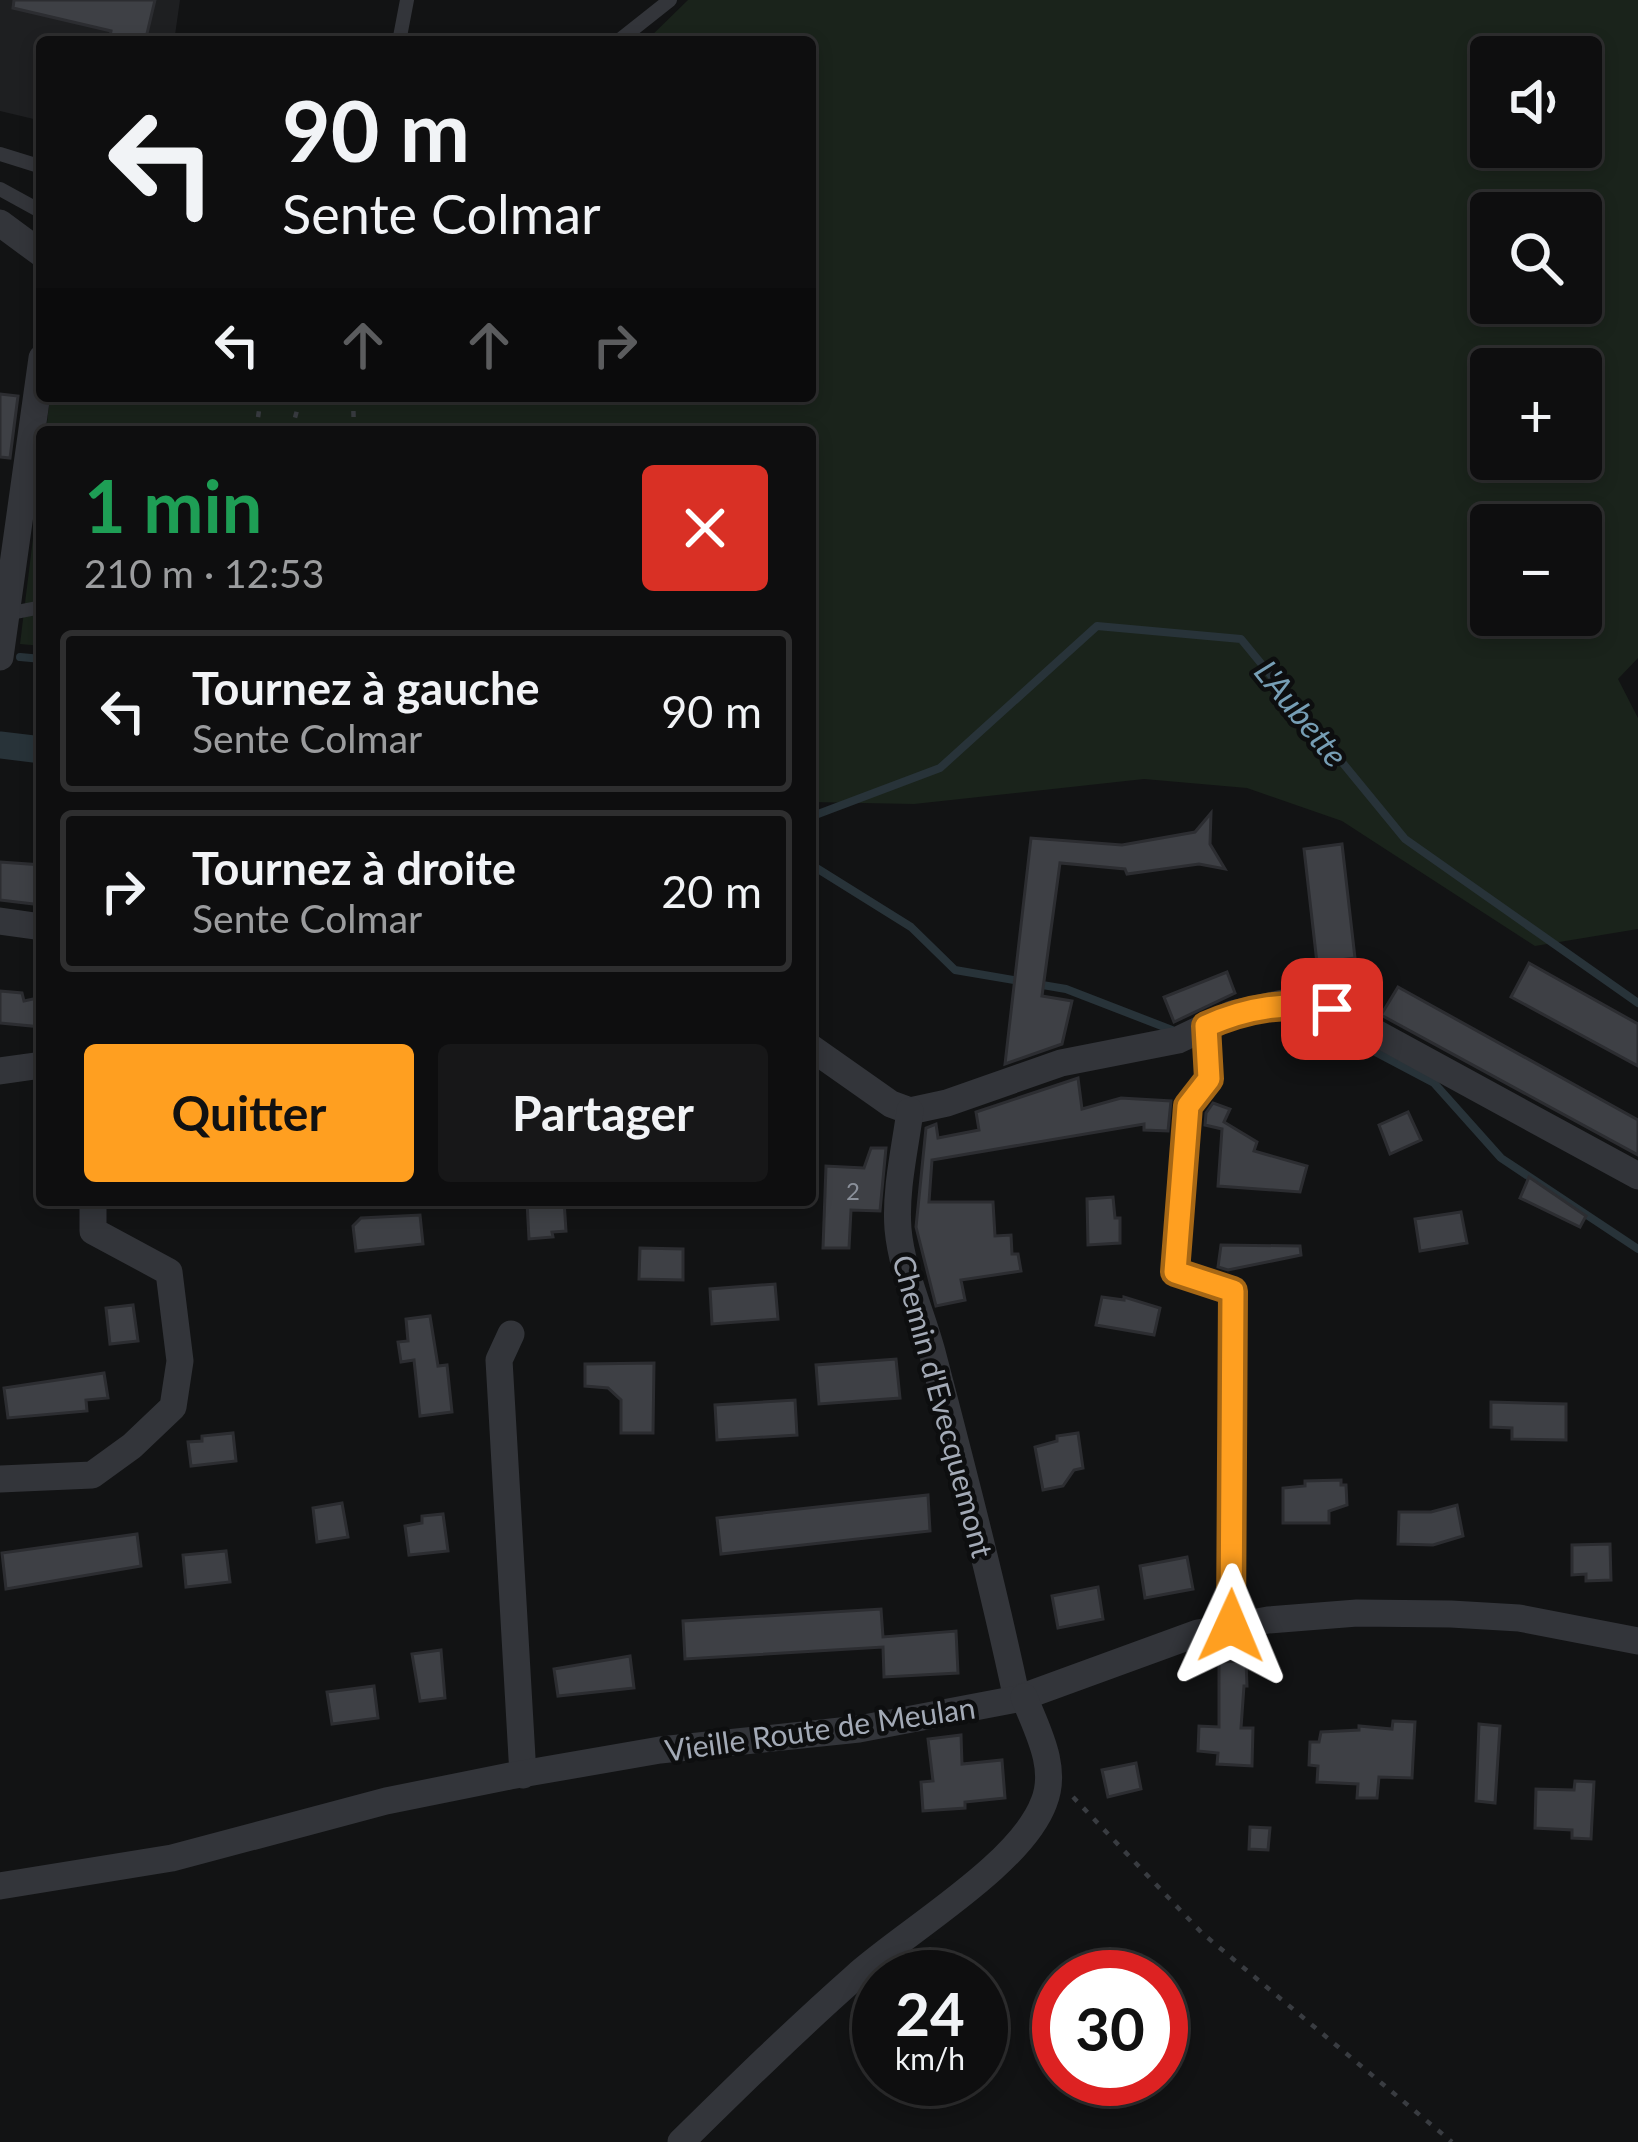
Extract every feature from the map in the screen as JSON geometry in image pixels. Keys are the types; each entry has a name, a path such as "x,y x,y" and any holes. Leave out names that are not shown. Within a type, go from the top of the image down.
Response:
{"street":[{"path":"0,223 36,250"},
{"path":"0,657 36,401"},
{"path":"0,921 36,926"},
{"path":"816,1051 891,1104 910,1111 1061,1063 1178,1040 1232,1014 1288,1003 1332,1009 1638,1176"},
{"path":"1206,1026 1209,1079 1188,1106 1175,1272 1233,1291 1231,1626"},
{"path":"0,1071 36,1066"},
{"name":"Chemin d'Evecquemont","path":"910,1111 900,1185 902,1258 931,1348 1020,1698 1050,1769"},
{"path":"0,1479 92,1475 173,1407 180,1361 170,1272 93,1231 93,1206"},
{"path":"511,1334 499,1360 523,1775"},
{"name":"Vieille Route de Meulan","path":"0,1886 172,1858 386,1801 523,1775 659,1750 859,1729 1020,1698 1198,1633 1231,1626 1357,1612 1451,1614 1519,1618 1638,1641"},
{"path":"681,2142 858,1974 1014,1846 1045,1801 1050,1769"}],"lane":[{"path":"400,36 407,0"},
{"path":"625,36 670,0"},
{"path":"0,154 36,165"},
{"path":"0,189 36,209"},
{"path":"6,614 36,609"}],"path":[{"path":"1050,1769 1202,1933 1452,2142"}],"shaded area":[{"path":"0,0 180,0 175,36 36,36 36,120 0,111"},
{"path":"688,0 1638,0 1638,658 1618,679 1638,718 1638,929 1535,946 1342,821 1247,788 1144,779 914,804 816,802 816,426 47,426 49,402 816,402 816,36 651,36"},
{"path":"36,514 36,645 20,644"}],"building":[{"path":"14,0 155,0 146,36 110,36 111,31 13,8"},
{"path":"0,394 18,396 10,458 0,457"},
{"path":"1211,813 1210,844 1225,869 1199,864 1127,874 1125,869 1060,863 1042,996 1072,1001 1062,1044 1005,1064 1031,838 1122,845 1195,832"},
{"path":"1342,844 1355,958 1317,963 1304,849"},
{"path":"0,862 36,865 36,904 0,900"},
{"path":"1529,963 1638,1024 1638,1066 1511,997"},
{"path":"1227,972 1235,993 1174,1022 1164,997"},
{"path":"1398,987 1638,1120 1638,1155 1381,1015"},
{"path":"0,991 22,993 24,1001 36,998 36,1026 0,1023"},
{"path":"1078,1078 1082,1109 1121,1098 1171,1101 1168,1131 1144,1130 1144,1124 932,1160 929,1202 993,1202 995,1236 1011,1235 1012,1254 1018,1254 1021,1271 961,1280 965,1300 936,1306 916,1227 926,1128 936,1124 938,1138 979,1130 976,1112"},
{"path":"1213,1103 1230,1109 1224,1122 1257,1142 1254,1151 1307,1166 1300,1192 1218,1186 1222,1129 1205,1125"},
{"path":"1408,1112 1421,1140 1390,1154 1379,1125"},
{"path":"871,1148 886,1148 880,1211 851,1210 849,1248 823,1248 826,1166 864,1168"},
{"path":"1529,1177 1586,1216 1580,1227 1520,1198"},
{"path":"1113,1197 1115,1218 1120,1218 1120,1243 1088,1245 1087,1199"},
{"path":"527,1206 564,1206 566,1231 529,1239"},
{"path":"1461,1212 1467,1243 1420,1251 1415,1219"},
{"path":"420,1215 423,1244 356,1251 353,1226 361,1218"},
{"path":"1221,1245 1300,1246 1301,1255 1228,1270 1218,1267"},
{"path":"640,1248 683,1249 683,1280 639,1279"},
{"path":"775,1284 778,1319 712,1324 710,1289"},
{"path":"1102,1297 1124,1297 1160,1308 1154,1335 1096,1325"},
{"path":"133,1305 138,1341 110,1344 106,1308"},
{"path":"430,1316 438,1366 447,1365 452,1412 420,1416 414,1360 401,1362 398,1342 408,1341 406,1319"},
{"path":"896,1359 900,1398 819,1404 816,1365"},
{"path":"654,1363 653,1433 621,1433 621,1400 608,1388 585,1386 585,1364"},
{"path":"104,1373 108,1398 86,1400 87,1411 8,1418 4,1388"},
{"path":"795,1400 797,1435 717,1440 715,1405"},
{"path":"1491,1402 1566,1404 1566,1440 1512,1439 1512,1428 1491,1427"},
{"path":"233,1433 236,1461 191,1466 188,1442"},
{"path":"1078,1433 1083,1468 1074,1470 1063,1486 1043,1490 1035,1447 1057,1441 1057,1436"},
{"path":"1341,1480 1346,1485 1347,1505 1329,1511 1329,1523 1283,1523 1283,1488 1305,1486 1305,1481"},
{"path":"928,1495 930,1531 721,1554 717,1518"},
{"path":"342,1503 348,1537 317,1542 313,1508"},
{"path":"1457,1505 1463,1536 1433,1545 1398,1544 1399,1512 1431,1512"},
{"path":"443,1514 448,1551 409,1555 405,1526 422,1523 422,1516"},
{"path":"137,1534 141,1566 6,1589 2,1553"},
{"path":"1610,1544 1611,1580 1586,1581 1586,1574 1572,1575 1572,1545"},
{"path":"226,1551 230,1582 186,1587 183,1555"},
{"path":"1187,1557 1193,1589 1145,1598 1140,1566"},
{"path":"1098,1587 1103,1619 1058,1628 1052,1596"},
{"path":"881,1609 883,1637 956,1631 958,1673 884,1677 883,1647 685,1659 683,1621"},
{"path":"441,1650 445,1698 420,1701 412,1654"},
{"path":"630,1656 634,1688 558,1696 554,1669"},
{"path":"1246,1661 1241,1728 1253,1728 1252,1766 1217,1764 1218,1753 1198,1751 1199,1726 1219,1727 1219,1662"},
{"path":"374,1686 378,1718 332,1724 327,1692"},
{"path":"1393,1721 1415,1722 1412,1778 1379,1777 1377,1798 1357,1798 1358,1784 1317,1782 1318,1766 1309,1765 1310,1742 1319,1742 1321,1732 1359,1730 1359,1726 1392,1729"},
{"path":"1479,1724 1500,1726 1495,1803 1476,1801"},
{"path":"961,1735 962,1764 1002,1760 1005,1798 965,1802 965,1808 923,1811 921,1782 933,1781 928,1739"},
{"path":"1136,1763 1141,1789 1108,1797 1102,1770"},
{"path":"1575,1781 1594,1782 1591,1839 1572,1838 1572,1830 1535,1828 1536,1789 1574,1790"},
{"path":"1250,1827 1270,1828 1268,1850 1249,1849"}],"waterway":[{"name":"L'Aubette","path":"816,815 940,768 1097,626 1241,639 1405,839 1638,1003"},
{"name":"L'Aubette","path":"20,657 36,658"},
{"path":"0,745 36,749"},
{"name":"L'Aubette","path":"816,868 911,927 955,970 1066,989 1172,1030"},
{"name":"L'Aubette","path":"1309,1017 1434,1083 1501,1158 1638,1249"}],"route":[{"path":"1231,1626 1233,1291 1175,1272 1188,1106 1209,1079 1206,1026 1232,1014 1288,1003 1332,1009"}]}
